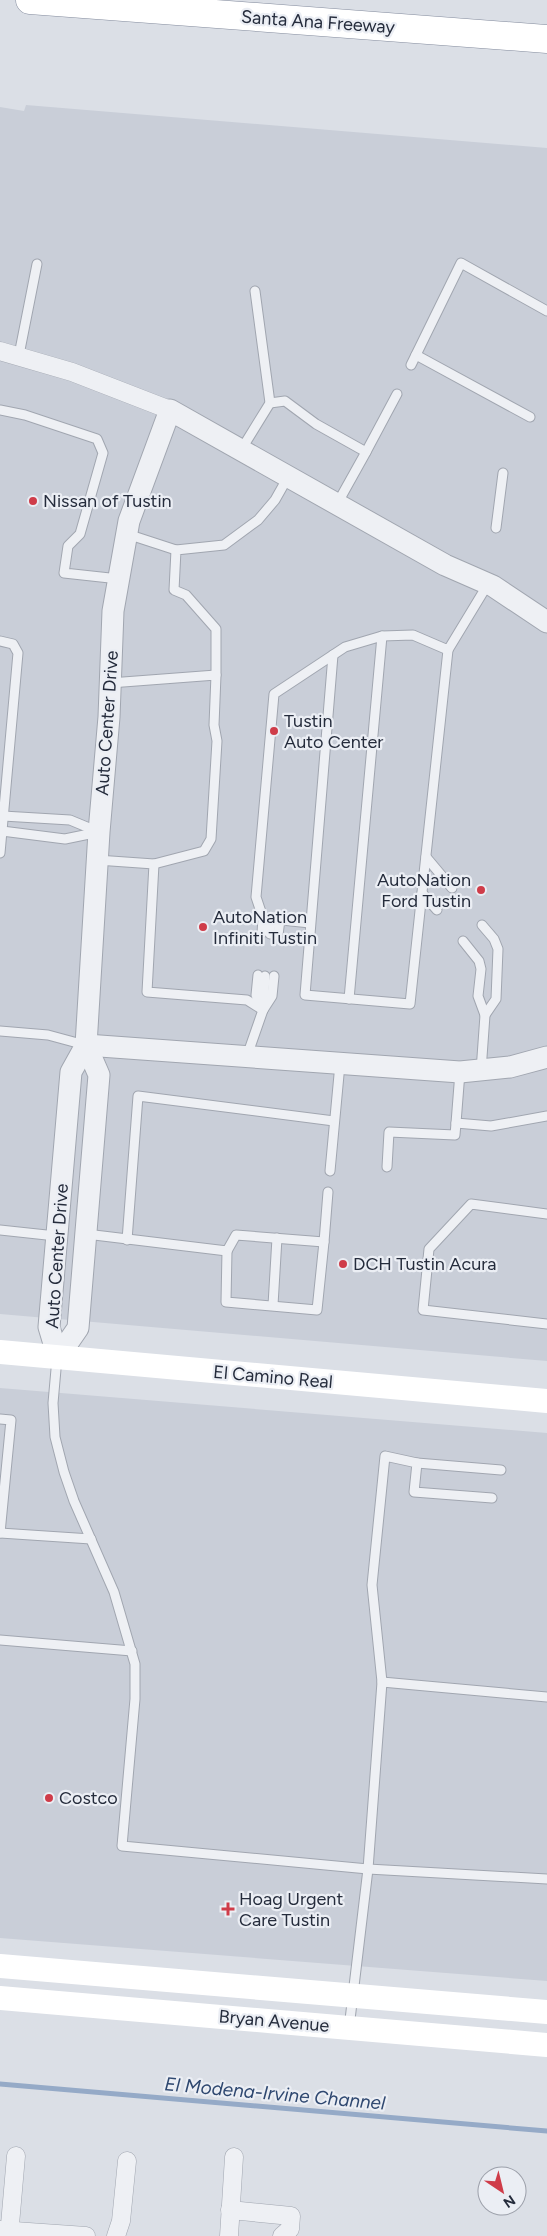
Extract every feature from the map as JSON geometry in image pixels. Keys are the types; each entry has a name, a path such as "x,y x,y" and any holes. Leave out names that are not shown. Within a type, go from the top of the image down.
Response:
{"highway":[{"name":"Santa Ana Freeway","path":"30,0 547,39"}],"main road":[{"name":"El Camino Real","path":"0,1352 547,1401"},
{"name":"Bryan Avenue","path":"0,1966 547,2012"},
{"name":"Bryan Avenue","path":"0,1998 547,2045"}],"street":[{"path":"6,354 72,372 170,410 445,565 488,584 547,622"},
{"name":"Auto Center Drive","path":"58,1357 49,1327 71,1072 86,1045 113,611 129,521 170,410"},
{"path":"86,1045 460,1072 481,1071 547,1058"},
{"name":"Auto Center Drive","path":"58,1357 78,1328 99,1075 86,1045"},
{"path":"16,2156 6,2232 86,2236"},
{"path":"229,2236 234,2157"},
{"path":"116,2236 121,2221 127,2161"},
{"path":"230,2210 291,2216 290,2229 282,2236"}],"lane":[{"path":"411,365 462,263 547,311"},
{"path":"6,354 37,264"},
{"path":"241,450 270,404 255,291"},
{"path":"416,355 530,417"},
{"path":"337,504 397,394"},
{"path":"270,404 285,401 316,424 366,452"},
{"path":"0,410 25,415 97,439 103,453 80,534 68,546 64,573 119,579"},
{"path":"496,528 503,473"},
{"path":"127,534 176,550 224,545 258,520 275,500 288,477"},
{"path":"97,860 154,864 204,851 211,839 217,741 214,725 216,629 186,595 174,590 176,550"},
{"path":"333,655 305,995 410,1004 448,650 488,584"},
{"path":"271,919 270,934 271,919 256,896 274,694 345,647 382,636 414,636 448,650"},
{"path":"349,999 382,636"},
{"path":"0,641 13,644 18,653 0,853"},
{"path":"110,683 216,675"},
{"path":"2,824 70,820 99,832"},
{"path":"2,824 65,839 99,832"},
{"path":"426,857 452,888"},
{"path":"154,864 147,992 247,1000 264,1010"},
{"path":"422,892 437,910"},
{"path":"271,919 310,923"},
{"path":"482,925 494,939 498,949 496,998 485,1015"},
{"path":"463,941 479,961 481,969 478,996 485,1015 481,1071"},
{"path":"247,1056 264,1010 272,996 266,976 256,995 264,1010"},
{"path":"0,1031 48,1035 86,1045"},
{"path":"330,1171 340,1062"},
{"path":"387,1167 389,1132 455,1135 460,1072"},
{"path":"126,1240 138,1096 334,1121"},
{"path":"456,1123 491,1126 547,1116"},
{"path":"324,1242 236,1235 227,1251 226,1302 317,1310 324,1242 328,1192"},
{"path":"547,1214 471,1204 429,1249 423,1310 547,1324"},
{"path":"0,1230 57,1236"},
{"path":"86,1234 227,1251"},
{"path":"273,1305 277,1238"},
{"path":"58,1357 53,1403 55,1437 71,1494 114,1592 132,1651 135,1683 122,1846 368,1868 547,1880"},
{"path":"0,1419 11,1420 5,1438 0,1533 91,1539"},
{"path":"349,2028 368,1868 382,1682 372,1585 385,1456 416,1463 501,1470"},
{"path":"416,1463 414,1492 492,1498"},
{"path":"0,1640 132,1651"},
{"path":"382,1682 547,1696"}],"shaded area":[{"name":"Tustin Auto Center","path":"26,105 547,148 547,1361 0,1314 0,107 24,111"},
{"path":"0,1388 547,1433 547,1981 0,1938"}],"waterway":[{"name":"El Modena-Irvine Channel","path":"0,2084 547,2131"}],"place":[{"name":"Nissan of Tustin","path":"33,501"},
{"name":"Tustin Auto Center","path":"274,731"},
{"name":"AutoNation Ford Tustin","path":"481,890"},
{"name":"AutoNation Infiniti Tustin","path":"203,927"},
{"name":"DCH Tustin Acura","path":"343,1264"},
{"name":"Costco","path":"49,1798"},
{"name":"Hoag Urgent Care Tustin","path":"228,1909"}]}
